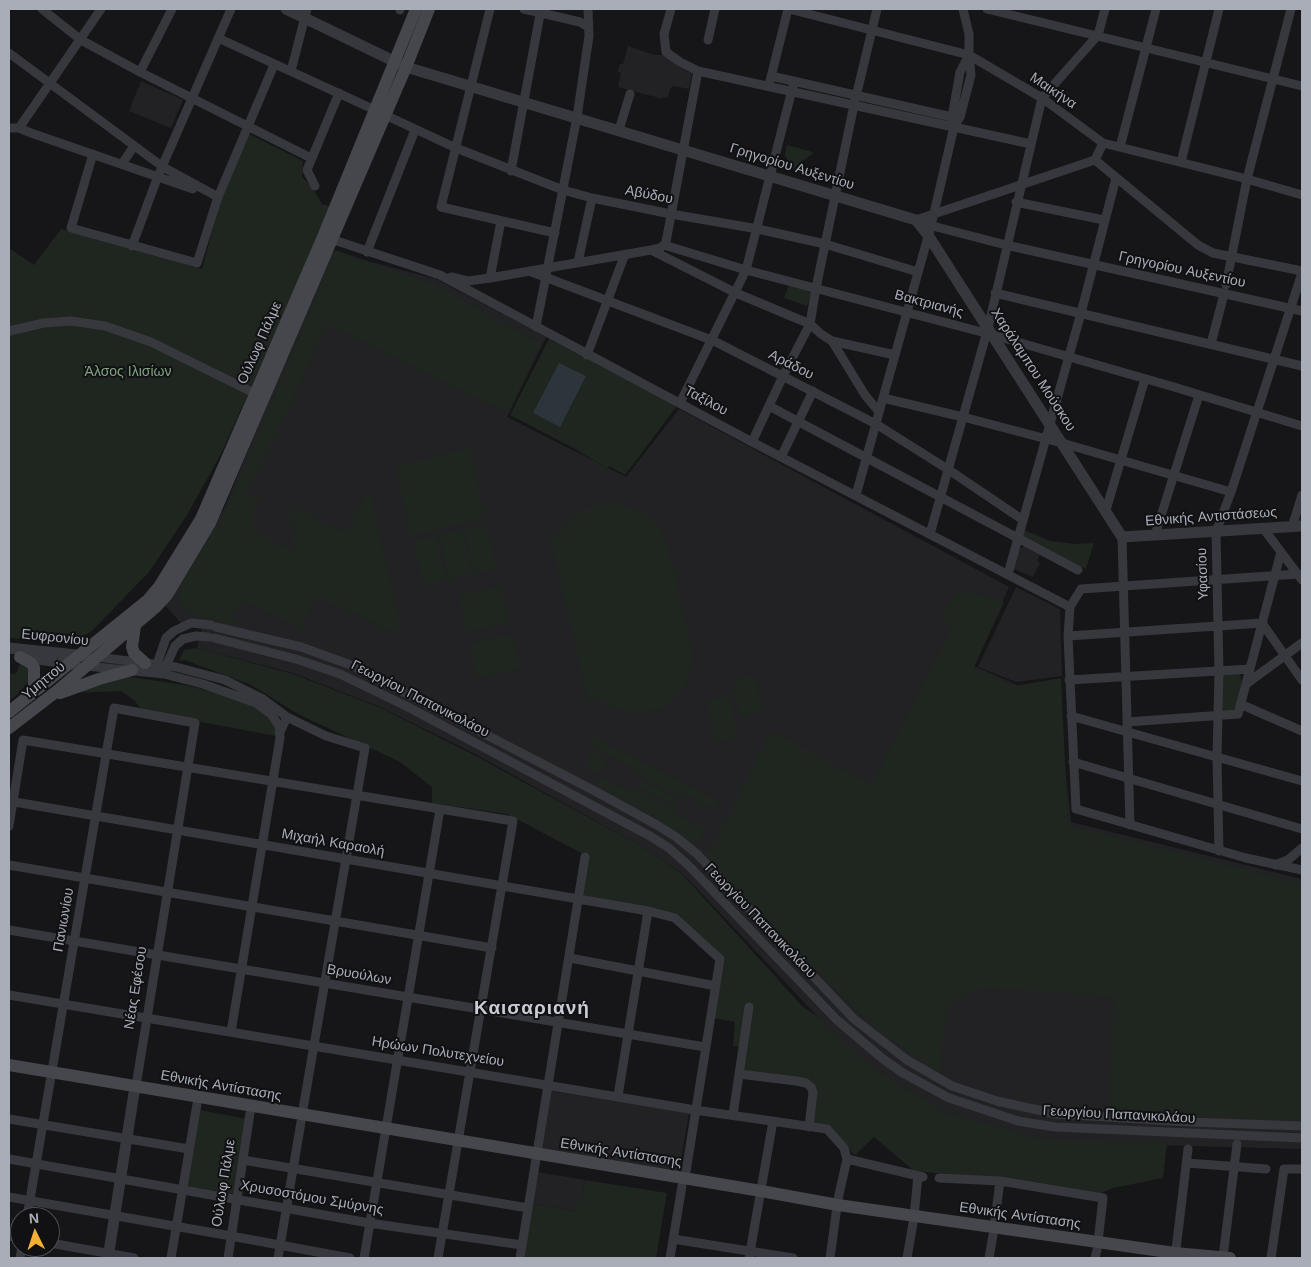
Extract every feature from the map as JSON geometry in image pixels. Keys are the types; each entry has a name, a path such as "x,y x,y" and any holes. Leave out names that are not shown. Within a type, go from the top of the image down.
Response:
{"main road":[{"name":"Ούλωφ Πάλμε","path":"400,64 416,9"},
{"name":"Ούλωφ Πάλμε","path":"88,659 134,626 167,595 210,523 400,64 429,9"},
{"name":"Ούλωφ Πάλμε","path":"88,659 148,600 163,581 201,519 254,393 327,238"},
{"path":"134,626 132,647 134,653 156,664"},
{"path":"14,655 31,663 34,668 34,685 30,695"},
{"name":"Υμηττού","path":"9,712 68,663 88,659"},
{"name":"Υμηττού","path":"9,728 50,696 88,659"},
{"path":"50,696 132,670"},
{"name":"Εθνικής Αντίστασης","path":"9,1065 51,1076"},
{"name":"Εθνικής Αντίστασης","path":"9,1072 51,1076 837,1209 994,1231 1152,1258"},
{"name":"Εθνικής Αντίστασης","path":"135,1090 197,1104 250,1113 302,1118"},
{"name":"Εθνικής Αντίστασης","path":"1097,1250 1226,1258"}],"street":[{"path":"42,9 81,40 140,72 311,158"},
{"path":"19,128 101,9"},
{"path":"140,72 172,9"},
{"path":"132,246 158,176 231,9"},
{"name":"Γρηγορίου Αυξεντίου","path":"286,9 306,13 400,64 916,220"},
{"path":"490,9 441,207 555,233"},
{"path":"524,9 540,11 580,22 588,27"},
{"path":"536,327 577,117 589,36 588,9"},
{"path":"670,9 664,34 666,52 680,62 698,70 792,91 952,117"},
{"path":"708,40 715,9"},
{"path":"768,86 788,9"},
{"name":"Μαικήνα","path":"788,9 969,55 1042,98 1103,143 1247,179 1302,195"},
{"path":"752,442 810,324 855,101 877,9"},
{"path":"856,495 918,272 954,127 960,118 971,75 969,34 963,9"},
{"path":"987,9 1023,13 1098,36 1302,86"},
{"path":"930,534 989,332 995,293 1042,98 1098,36 1105,9"},
{"path":"1120,147 1156,9"},
{"path":"1181,162 1220,9"},
{"path":"1211,344 1225,290 1247,179 1291,9"},
{"path":"511,171 540,11"},
{"path":"291,71 306,13"},
{"name":"Αβύδου","path":"218,38 415,130 511,171 562,190 592,198 758,229 825,244 918,272"},
{"path":"9,53 163,168 218,197"},
{"path":"954,127 952,117 960,72 969,55"},
{"path":"93,154 71,228 197,263 218,197 274,64"},
{"path":"440,275 468,281 660,248 665,243 698,70"},
{"path":"771,76 855,101 954,127 1030,144"},
{"path":"680,403 746,270 794,82"},
{"path":"315,186 307,170 339,93"},
{"path":"620,130 630,94"},
{"path":"9,128 19,128 218,197"},
{"path":"367,252 415,130"},
{"path":"916,220 1095,160 1103,143"},
{"path":"122,164 134,146"},
{"path":"1095,160 1198,245 1213,253 1302,272"},
{"path":"1008,574 1081,313 1116,178"},
{"path":"578,262 592,198"},
{"path":"1016,202 1104,220"},
{"name":"Χαράλαμπου Μούσκου","path":"916,220 929,230 989,332 1122,537"},
{"path":"490,278 501,221"},
{"name":"Γρηγορίου Αυξεντίου","path":"929,230 1093,265 1225,290 1302,311"},
{"name":"Ταξίλου","path":"327,238 440,275 752,442 1070,607"},
{"name":"Βακτριανής","path":"665,243 746,270 989,332 1302,426"},
{"path":"651,250 736,292 810,324 832,341 895,354"},
{"path":"587,355 625,254"},
{"name":"Αράδου","path":"529,271 607,302 712,339 876,424 1023,520"},
{"name":"Υφασίου","path":"1219,851 1217,758 1219,671 1216,532 1258,412 1302,272"},
{"path":"995,293 1302,366"},
{"path":"9,331 44,323 71,321 105,326 151,342 254,393"},
{"path":"832,341 865,395 879,412"},
{"path":"1106,510 1145,379"},
{"path":"781,457 813,391"},
{"path":"1155,536 1199,395"},
{"path":"883,398 1046,438 1231,492"},
{"path":"769,406 1078,570"},
{"path":"1297,526 1302,495"},
{"name":"Εθνικής Αντιστάσεως","path":"1122,537 1297,526"},
{"path":"1263,528 1300,577"},
{"path":"1122,537 1130,825"},
{"path":"1127,726 1238,714 1281,552"},
{"path":"1300,577 1274,576 1081,589 1070,607 1068,636 1076,809 1219,851 1302,870"},
{"name":"Γεωργίου Παπανικολάου","path":"156,664 166,638 174,631 190,623 214,626 301,647 351,665 593,790 658,825 697,854 854,1019 907,1060 952,1086 997,1101 1056,1114 1182,1122 1302,1126"},
{"path":"1068,636 1262,623"},
{"path":"1262,623 1302,680"},
{"name":"Γεωργίου Παπανικολάου","path":"156,664 183,639 196,636 296,659 340,674 408,707 650,836 669,848 689,866 837,1020 896,1068 950,1098 1018,1121 1056,1127 1302,1138"},
{"path":"1246,684 1302,643"},
{"name":"Ευφρονίου","path":"9,648 88,659"},
{"name":"Ευφρονίου","path":"14,655 68,663"},
{"path":"88,659 156,664 226,680 263,699 287,717 326,736 365,748 278,1258"},
{"path":"88,659 132,670 196,681 256,703 271,714 279,726 280,732"},
{"path":"1069,680 1250,669"},
{"path":"1240,704 1302,731"},
{"name":"Πανιωνίου","path":"29,1207 114,708 195,723"},
{"path":"1071,716 1127,726 1217,758 1302,781"},
{"path":"231,1032 280,732 287,717"},
{"name":"Νέας Εφέσου","path":"108,1256 195,723"},
{"path":"9,826 11,801 23,740 513,821 438,1258"},
{"path":"1073,762 1302,829"},
{"name":"Μιχαήλ Καραολή","path":"11,801 648,911 675,918 720,959 716,986"},
{"path":"364,1258 440,809"},
{"path":"1274,865 1288,860 1302,848"},
{"path":"520,1258 585,857"},
{"path":"9,865 492,948"},
{"path":"618,1096 648,911"},
{"name":"Βρυούλων","path":"9,930 705,1047"},
{"path":"570,958 716,986 670,1258"},
{"name":"Ηρώων Πολυτεχνείου","path":"9,995 696,1110 827,1129 844,1148 847,1159"},
{"path":"733,1115 749,1007"},
{"path":"739,1074 806,1083 813,1092 809,1127"},
{"path":"171,1258 197,1104"},
{"name":"Ούλωφ Πάλμε","path":"228,1258 250,1113"},
{"path":"9,1119 189,1149"},
{"path":"750,1255 773,1121"},
{"path":"1226,1258 1237,1144"},
{"path":"1175,1255 1188,1148"},
{"name":"Χρυσοστόμου Σμύρνης","path":"9,1159 369,1223 522,1246"},
{"path":"830,1258 847,1159 921,1177 907,1258"},
{"path":"243,1160 528,1208"},
{"path":"1186,1163 1266,1169"},
{"path":"1271,1258 1284,1169 1302,1170"},
{"path":"938,1178 1000,1181 1103,1198 1097,1250"},
{"path":"989,1258 1000,1181"},
{"path":"9,1198 350,1258"},
{"path":"673,1239 750,1255 793,1258"},
{"path":"60,1245 108,1256 134,1258"}],"shaded area":[{"path":"628,46 654,55 663,55 684,70 692,73 689,89 673,86 670,88 668,98 663,97 663,99 618,87 621,73 618,72 619,66 623,64"},
{"path":"141,81 183,100 171,128 129,111"},
{"path":"330,251 436,279 546,337 507,417 626,477 679,409 1009,587 974,666 1058,703 1071,822 1302,879 1302,1149 1037,1140 944,1112 858,1057 685,876 650,851 475,754 380,707 293,673 197,648 202,627 184,627 165,605 224,509"},
{"path":"559,363 586,376 560,427 533,413"},
{"path":"1024,547 1040,555 1037,561 1040,563 1033,577 1012,568 1018,549"},
{"path":"1016,587 1060,609 1062,676 1016,682 978,667"},
{"path":"551,1091 689,1113 679,1172 542,1150"},
{"path":"538,1172 585,1180 581,1202 575,1211 533,1204"}],"green space":[{"name":"Άλσος Ιλισίων","path":"249,134 303,161 302,177 312,187 322,204 332,207 221,454 187,515 149,572 92,631 72,643 9,638 9,248 34,265 61,229 202,269 221,198"},
{"path":"787,145 814,153 799,163 792,171 784,169 787,160 785,154"},
{"path":"335,250 434,284 541,344 508,413 327,324 247,494 259,500 252,516 257,519 252,529 293,551 293,536 298,526 287,521 295,506 344,532 369,491 400,625 396,634 370,620 316,597 301,628 243,600 231,619 243,627 204,618 185,610 178,597 183,580 229,505"},
{"path":"790,282 813,290 807,306 784,298"},
{"path":"549,339 677,406 625,475 609,466 608,468 510,415"},
{"path":"469,448 485,518 411,536 395,466"},
{"path":"609,503 629,506 656,523 664,537 669,552 690,642 692,659 689,674 683,688 662,707 646,712 629,712 617,709 597,697 588,699 549,535 562,531 569,521 582,510 598,504"},
{"path":"486,524 497,568 474,574 464,529"},
{"path":"462,530 473,574 450,579 439,535"},
{"path":"1024,530 1050,541 1076,544 1094,543 1086,569 1022,536"},
{"path":"436,536 446,580 423,586 413,541"},
{"path":"501,585 509,622 467,632 458,595"},
{"path":"960,590 1004,602 973,669 1015,686 1061,678 1068,825 1302,884 1302,1121 1109,1114 1114,996 985,988 965,992 947,1009 939,1073 885,1036 853,1008 706,857 771,730 872,785 951,630 939,619"},
{"path":"512,634 520,668 477,678 470,643"},
{"path":"197,648 293,674 381,708 474,755 650,851 684,876 803,1007 818,1017 858,1056 901,1086 945,1112 1041,1139 1167,1143 1163,1178 1113,1188 1099,1194 1001,1179 914,1171 874,1137 855,1155 828,1128 811,1125 813,1087 743,1072 745,1048 733,1046 735,1022 713,1018 725,958 677,915 583,897 589,857 507,814 432,803 432,787 400,762 298,714 251,685 185,660 179,661 184,650"},
{"path":"20,664 28,668 28,682 9,701 9,673 16,674"},
{"path":"1223,674 1240,674 1242,685 1236,708 1232,711 1225,711 1222,709"},
{"path":"753,675 763,711 741,717 732,681"},
{"path":"125,676 190,686 252,704 271,720 276,736 142,711 135,701 121,691 67,693"},
{"path":"729,695 738,737 716,742 706,700"},
{"path":"593,736 718,801 714,809 682,792 679,797 640,776 634,767 590,745"},
{"path":"591,750 607,758 600,773 584,765"},
{"path":"600,776 626,790 634,788 674,808 672,813 704,829 700,839 697,842 688,842 651,815 595,787"},
{"path":"639,780 678,799 674,805 636,785"},
{"path":"199,1110 248,1119 235,1194 186,1186"},
{"path":"585,1180 667,1193 656,1258 524,1258 533,1204 575,1211 577,1202 581,1202"}],"district":[{"name":"Καισαριανή","path":"532,1009"}]}
